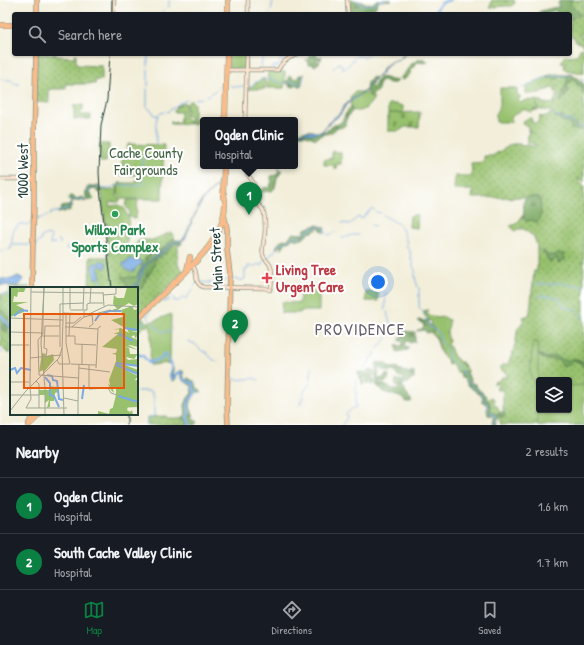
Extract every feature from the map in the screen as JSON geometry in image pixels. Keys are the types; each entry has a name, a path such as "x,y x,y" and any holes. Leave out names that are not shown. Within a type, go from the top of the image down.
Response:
{"highway":[{"path":"0,25 12,25"},
{"path":"225,117 227,56"},
{"name":"Main Street","path":"223,210 224,169"},
{"path":"138,319 206,251 224,219 223,210"},
{"path":"212,241 220,224 223,210"},
{"path":"187,270 190,257"},
{"path":"28,425 33,415"}],"main road":[{"path":"37,0 37,12"},
{"path":"113,12 114,0"},
{"path":"228,0 228,12"},
{"path":"248,0 248,12"},
{"path":"347,0 348,12"},
{"name":"1000 West","path":"32,287 36,56"},
{"path":"245,117 247,56"},
{"path":"226,70 278,70 284,61 294,56"},
{"path":"192,265 196,271 197,282 201,286 230,288 271,287 272,269 264,258 262,252 264,237 264,213 255,200 253,182 245,169"},
{"path":"0,178 34,179"},
{"name":"Main Street","path":"224,219 227,229 230,288 227,384 228,425"}],"green space":[{"path":"351,0 372,4 377,0 392,0 379,1 375,8 357,12 348,12 348,5"},
{"path":"492,0 514,0 515,3 512,6 491,8 489,6"},
{"path":"560,0 573,0 570,5 581,15 576,16 573,19 572,12 539,12 554,7 559,7 558,4"},
{"path":"573,0 584,0 584,34 581,33 581,36 584,38 584,47 575,41 575,38 572,37 572,19 580,15 570,5"},
{"path":"582,48 584,52 584,74 566,70 564,68 565,64 561,63 565,56 577,55"},
{"path":"37,56 76,56 77,65 102,66 102,80 96,80 95,84 66,84 66,89 49,89 49,103 36,102"},
{"path":"228,56 246,56 246,69 229,69"},
{"path":"308,56 322,56 321,60 316,58 317,61 320,62 315,66 307,63 308,62 306,59 309,60 310,58"},
{"path":"423,58 428,62 418,62 415,67 411,69 411,73 405,79 400,79 411,66 410,64"},
{"path":"268,71 285,72 284,88 267,88"},
{"path":"304,73 301,86 297,84 294,87 289,86 288,83 286,84 286,80 289,81 289,76 297,79 299,75"},
{"path":"555,74 570,74 576,77 584,84 584,93 583,94 581,85 578,86 575,80 570,81 567,87 568,92 561,103 560,99 568,79 567,77 561,77 559,79 548,78 546,76"},
{"path":"373,77 375,78 370,87 373,88 377,80 381,77 398,81 388,83 383,80 380,81 378,90 372,96 373,98 360,105 353,111 347,118 345,123 347,124 341,128 338,127 332,132 316,139 306,135 299,135 298,133 302,131 314,131 315,133 324,131 327,132 327,130 332,126 340,123 355,102 366,94 370,95 365,91 367,88 366,85 367,82"},
{"path":"547,77 567,77 568,79 560,99 570,81 575,80 581,84 584,93 584,129 584,182 577,178 584,187 584,362 579,362 577,359 566,361 556,356 546,358 540,354 546,360 559,360 563,367 574,360 582,364 584,367 584,394 572,389 572,377 536,377 536,413 572,413 584,425 501,425 497,418 497,415 503,417 505,415 503,411 503,390 497,390 496,388 498,385 496,383 494,384 494,382 500,380 502,377 507,377 507,374 499,368 502,365 507,365 516,341 517,330 524,320 523,317 529,315 534,271 537,271 537,246 534,237 524,229 518,229 515,231 510,226 518,222 523,215 523,218 527,221 534,220 537,223 540,199 536,197 472,198 473,190 454,190 455,176 472,176 471,163 484,162 484,156 492,156 512,144 520,144 521,146 537,146 533,145 532,143 527,143 528,133 531,132 528,132 528,126 522,124 522,122 528,118 531,118 533,123 536,123 538,122 540,116 548,116 553,112 539,110 531,112 523,109 521,111 523,101 536,100 542,101 541,103 556,103 553,101 557,99 554,96 558,94 555,92 555,87 539,93 529,94 526,93 526,87","holes":["558,118 571,120 584,129 583,130 570,123 564,122","541,250 549,256 559,254 564,255 564,258 559,264 557,258 551,262 549,261"]},
{"path":"262,79 265,79 265,89 248,89 248,87"},
{"path":"500,88 517,88 517,94 521,97 518,100 521,103 536,100 538,110 535,109 531,112 523,109 511,118 511,122 496,122 496,114 500,102"},
{"path":"355,92 363,92 374,98 368,106 362,110 352,110 350,97"},
{"path":"192,101 194,104 194,115 192,118 197,118 196,123 191,121 188,123 190,118 187,116 187,103"},
{"path":"183,103 186,104 186,120 190,119 192,123 195,124 171,124 171,120 179,123 181,113 174,112 174,110 177,106"},
{"path":"388,104 403,106 403,113 388,113"},
{"path":"74,105 83,105 83,110 81,111 80,115 91,115 91,119 74,119"},
{"path":"420,112 419,127 405,127 399,131 388,131 388,113"},
{"path":"554,116 564,117 565,120 571,120 584,129 571,129 570,123"},
{"path":"100,144 109,144 106,162 100,162"},
{"name":"Cache County Fairgrounds","path":"128,144 164,145 162,199 121,199 119,193 119,183 136,183 137,175 120,175 121,164"},
{"path":"332,151 341,152 341,164 337,164 336,169 334,169 334,165 324,165 324,160 332,158"},
{"path":"278,169 282,171 277,178 275,188 272,191 262,192 260,197 257,198 258,201 256,201 256,196 259,191 270,186 272,181 271,176 276,175 279,171"},
{"path":"90,186 99,186 100,191 99,193 94,189 89,191 94,199 88,201 86,198 86,193 87,188"},
{"name":"Willow Park Sports Complex","path":"116,186 118,186 117,197 120,199 119,202 109,203 110,206 118,205 125,209 127,216 129,217 128,227 114,227 105,223 101,189 110,191 112,189 115,190"},
{"path":"70,196 76,199 82,197 86,201 84,202 83,199 79,201 72,200 72,207 70,208 70,211 68,210 58,213 62,207 69,207 68,206 71,203 68,198"},
{"path":"526,197 536,197 540,199 541,214 537,223 534,220 527,221 523,218 523,203"},
{"path":"127,200 138,200 136,219 128,216 130,212 125,205"},
{"path":"418,215 417,228 409,227 410,216"},
{"path":"105,223 128,227 127,245 131,249 138,241 152,240 172,232 178,246 178,264 184,272 138,317 138,287 89,287 90,257 109,257"},
{"path":"317,225 324,227 325,230 323,233 319,227 317,227 317,230 308,233 303,239 294,239 293,237 290,241 286,242 281,250 281,245 277,249 276,248 283,239 287,240 293,233 304,233 305,229"},
{"path":"173,239 182,242 181,245 176,243 171,245 173,247 165,254 162,254 160,258 159,257 154,260 155,263 142,288 138,290 138,287 125,287 127,284 122,277 136,277 147,259 144,260 146,257 162,249"},
{"path":"542,250 549,256 556,255 558,253 564,254 564,258 566,259 562,260 558,264 557,258 551,262 541,251"},
{"path":"300,290 319,291 319,311 281,313 282,302 300,303"},
{"path":"366,292 378,292 378,301 366,301"},
{"path":"10,294 10,319 0,309 0,295"},
{"path":"0,309 10,320 10,328 4,330 0,327"},
{"path":"428,310 426,314 435,318 444,317 449,320 447,332 449,342 447,344 453,355 468,371 457,372 441,353 437,337 432,335 434,328 430,325 431,322 424,315 423,311"},
{"path":"171,314 170,363 150,365 151,326 144,326 138,332 138,321 142,318 147,322 151,322"},
{"path":"428,320 428,324 435,328 453,354 454,358 458,362 462,362 471,383 475,384 486,396 487,401 490,404 491,412 498,414 503,411 505,415 504,417 497,415 495,425 493,425 492,422 494,416 488,415 488,406 483,402 483,397 461,377 460,373 452,364 448,365 447,358 441,354 436,338 431,332 426,333 425,330 417,331 424,326 422,323 417,321"},
{"path":"0,328 4,331 10,331 10,353 7,353 3,347 0,346 0,340 3,338 0,337"},
{"path":"403,331 415,332 415,342 410,343 407,341 405,347 408,347 408,350 397,352 396,346 398,344 401,346 403,344 402,341 399,341 400,337 402,337"},
{"path":"533,342 538,342 538,377 536,377 536,387 530,373"},
{"path":"539,354 546,358 556,356 566,361 576,359 584,362 584,367 582,364 574,360 572,361 572,364 563,367 559,360 543,359 539,356"},
{"path":"377,362 385,363 390,368 397,367 398,370 408,372 409,375 411,375 411,371 414,372 414,379 408,383 404,384 403,382 405,392 412,401 411,402 407,402 400,397 383,392 376,385 376,368 379,370 379,379 383,378 386,374 389,375 388,380 384,383 379,381 380,383 398,390 399,389 395,384 396,380 404,381 403,377 398,376 395,372 389,372 376,367"},
{"path":"173,368 174,376 178,372 183,371 185,380 189,378 194,381 197,389 201,390 201,392 197,392 190,405 194,415 192,418 198,422 196,425 188,425 186,420 181,418 186,415 185,405 192,393 192,386 183,380 180,374 178,374 173,381 170,379 170,371"},
{"path":"368,370 374,371 372,378 374,379 374,383 373,385 369,383 366,384 367,379 365,376 363,385 362,380 359,379 361,376 358,375 358,372 367,373"},
{"path":"584,385 584,425 537,425 537,413 572,413 572,386"},
{"path":"492,397 501,413 497,414 491,412 490,404 487,400"},
{"path":"166,416 167,418 181,418 186,420 188,425 147,425 147,417"}],"water":[{"path":"403,56 400,60 392,62 386,67 381,74 364,91 386,65"},
{"path":"363,93 346,105 340,115 321,133 298,134 308,131 322,131 331,120 340,113 344,106 353,98"},
{"path":"223,177 218,185 203,200 185,239 172,244 148,263 144,268 137,286 134,287 138,282 139,275 143,267 147,263 172,243 184,238 201,201"},
{"path":"132,258 135,261 140,260 142,262 134,272 128,271 123,265 123,263"},
{"path":"100,261 106,262 107,267 105,269 103,266 98,267 101,276 96,279 92,266"},
{"path":"18,276 23,280 21,284 16,286 0,285 0,279 12,279"}],"waterway":[{"path":"169,0 169,7"},
{"path":"271,10 273,0"},
{"path":"356,0 361,4 373,5 379,1 385,0"},
{"path":"436,12 441,4 450,0"},
{"path":"148,56 148,66"},
{"path":"261,68 263,56"},
{"path":"271,67 278,66 281,59 288,56"},
{"path":"333,69 340,63 342,68 345,68 356,56"},
{"path":"356,56 361,56"},
{"path":"361,56 366,56"},
{"path":"148,69 148,86"},
{"path":"287,83 294,82 300,84 302,83 304,75"},
{"path":"522,88 547,77 570,76"},
{"path":"248,87 265,78"},
{"path":"268,78 284,83"},
{"path":"581,78 584,81"},
{"path":"0,79 11,80 15,84 20,84"},
{"path":"207,96 220,87 221,84"},
{"path":"230,85 234,87 244,86"},
{"path":"147,89 147,107"},
{"path":"196,99 202,98"},
{"path":"167,112 187,100"},
{"path":"148,108 154,115 158,115"},
{"path":"156,123 160,113 164,112"},
{"path":"553,114 564,120 572,121 576,126 584,128"},
{"path":"156,125 156,143"},
{"path":"142,171 144,154 147,150"},
{"path":"120,185 140,185 144,183 144,180"},
{"path":"88,199 89,189 109,189 117,185"},
{"path":"50,215 51,213 68,208 72,204 72,199 85,200"},
{"path":"342,223 350,224 358,217 362,219 371,209 381,213"},
{"path":"383,215 400,225 406,239 407,247 410,251 415,272"},
{"path":"35,220 47,216"},
{"path":"0,251 11,249 13,232 19,224 27,225 31,223"},
{"path":"371,225 375,226"},
{"path":"276,248 280,244 290,240 292,236 300,237 306,231 308,232 313,227 314,229 319,226"},
{"path":"321,227 324,228 325,232 329,235 336,232"},
{"path":"34,246 41,241 41,237 47,235 50,236 51,239 50,245 55,243"},
{"path":"342,238 352,235 359,235"},
{"path":"58,240 60,241 60,244"},
{"path":"11,245 30,245"},
{"path":"66,248 72,247"},
{"path":"266,259 276,250"},
{"path":"232,279 245,279 245,270 248,269 248,266 255,266 258,264 261,266 262,262 264,261"},
{"path":"415,273 418,287"},
{"path":"100,278 104,287"},
{"path":"220,280 227,280"},
{"path":"213,284 218,281"},
{"path":"200,282 212,283"},
{"path":"536,284 553,284 561,282 567,285 584,287"},
{"path":"188,296 193,289"},
{"path":"419,292 419,306 425,316"},
{"path":"385,309 386,293"},
{"path":"0,294 10,295"},
{"path":"538,296 558,298 565,307 576,310 584,318"},
{"path":"172,297 174,298 174,301 187,298"},
{"path":"157,303 161,301 165,302 165,300 168,301 169,298"},
{"path":"146,315 148,315 150,309"},
{"path":"387,312 392,330"},
{"path":"0,315 10,326"},
{"path":"147,316 150,320"},
{"path":"425,318 429,326 437,331 446,348 450,360 458,366 466,377"},
{"path":"138,326 142,321 145,324"},
{"path":"154,322 156,327 163,332 171,332"},
{"path":"378,349 392,333 392,331"},
{"path":"188,341 195,344 202,351 206,352 213,360"},
{"path":"0,347 2,353"},
{"path":"363,368 369,363 370,358 375,356 375,352"},
{"path":"138,354 143,356 149,363 162,359 163,354 165,354 172,367 170,375 172,379 174,379 176,374 181,372 183,379 194,384 193,388 195,394 190,399 188,405 189,411 187,418 190,425"},
{"path":"214,360 218,362"},
{"path":"300,405 304,392 310,383 312,368"},
{"path":"229,377 235,379 253,378 259,380"},
{"path":"466,379 481,393 488,405 488,410 490,413 495,415 494,425"},
{"path":"356,380 356,388"},
{"path":"193,388 201,393"},
{"path":"353,408 356,407 356,390"},
{"path":"138,391 151,391 154,397 154,417 147,417 147,425"},
{"path":"342,425 347,418 346,414 352,409"}],"railway":[{"path":"112,0 112,12"},
{"path":"110,56 107,100 101,125 99,172 112,287"},
{"path":"127,415 127,425"}],"place":[{"name":"Willow Park Sports Complex","path":"115,214"},
{"name":"Ogden Clinic","path":"249,215"},
{"name":"Living Tree Urgent Care","path":"267,278"},
{"name":"South Cache Valley Clinic","path":"235,343"}],"district":[{"name":"PROVIDENCE","path":"360,328"}]}
